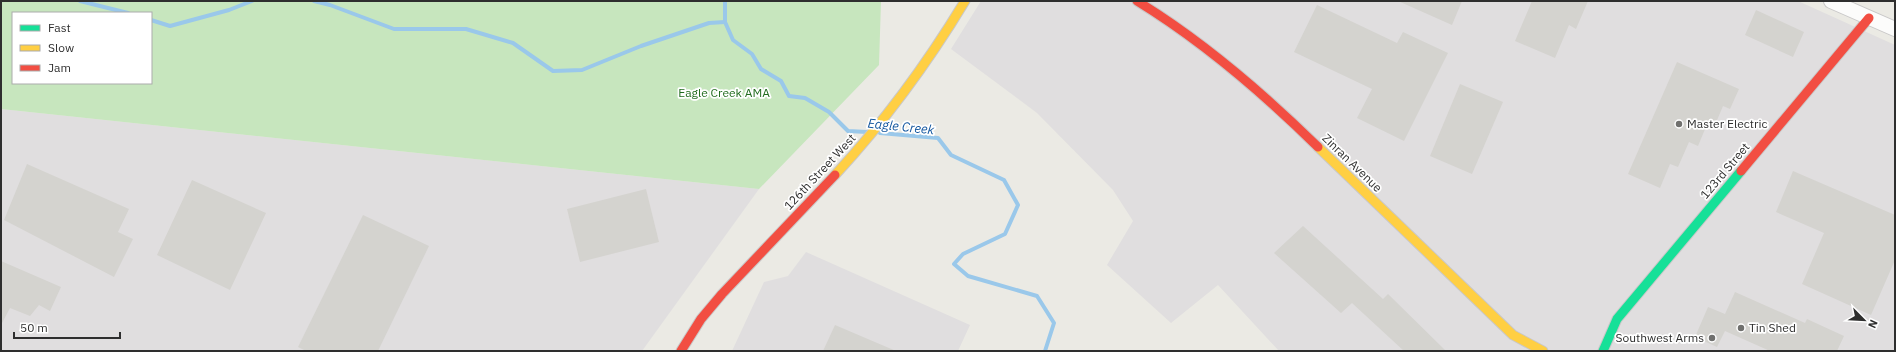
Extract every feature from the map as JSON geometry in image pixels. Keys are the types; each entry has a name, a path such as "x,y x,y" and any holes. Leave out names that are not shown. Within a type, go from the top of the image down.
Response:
{"street":[{"name":"126th Street West","path":"681,351 703,317 737,278 855,154 899,100 949,28 965,1"},
{"name":"Zinran Avenue","path":"1137,1 1176,24 1237,72 1283,113 1513,334 1543,351"},
{"path":"1831,1 1895,29"},
{"name":"123rd Street","path":"1603,351 1617,319 1869,18"}],"shaded area":[{"path":"981,1 1798,1 1895,45 1895,351 1279,351 1218,285 1171,323 1107,265 1133,221 1113,190 1037,113 951,49"},
{"path":"1,109 759,189 642,351 1,351"},
{"path":"806,252 970,325 958,351 732,351 764,282 788,276"}],"green space":[{"name":"Eagle Creek AMA","path":"1,1 881,1 879,65 759,189 1,109"}],"building":[{"path":"1398,1 1462,1 1452,25"},
{"path":"1532,1 1588,1 1576,29 1569,25 1555,58 1515,41"},
{"path":"1317,5 1397,43 1403,32 1448,53 1404,141 1357,118 1372,89 1294,52"},
{"path":"1756,10 1804,32 1793,57 1745,35"},
{"name":"Master Electric","path":"1677,62 1739,89 1730,109 1723,106 1715,125 1708,122 1698,146 1689,142 1678,167 1670,164 1660,188 1628,174"},
{"path":"1460,84 1503,102 1472,174 1430,156"},
{"path":"27,164 129,209 118,232 133,239 114,277 4,220"},
{"path":"1793,171 1895,215 1895,260 1871,315 1802,284 1824,233 1776,212"},
{"path":"192,180 266,213 230,290 157,255"},
{"path":"646,189 659,242 580,262 567,209"},
{"path":"363,215 429,246 378,351 306,351 298,347"},
{"path":"1303,226 1383,299 1388,294 1446,351 1404,351 1352,303 1341,313 1274,253"},
{"path":"1,261 61,287 50,311 39,305 30,316 10,308 1,325"},
{"path":"1735,292 1805,323 1807,319 1844,336 1837,351 1770,351 1725,331 1717,347 1695,337 1708,307 1725,314"},
{"path":"835,325 896,351 823,351"}],"waterway":[{"path":"80,1 124,12"},
{"path":"152,20 170,26 229,10 252,1"},
{"path":"314,1 330,5 394,29 466,29 513,43 553,71 582,70 641,46 709,23 725,22"},
{"name":"Eagle Creek","path":"725,1 725,22 733,40 752,54 761,69 781,81 789,96 805,98 829,112 848,131 867,132"},
{"name":"Eagle Creek","path":"880,133 938,138 951,155 1004,180 1018,205 1005,234 963,254 954,264 968,276 1037,296 1054,323 1045,351"}],"traffic: fast":[{"path":"1603,351 1617,319 1741,171"}],"traffic: slow":[{"path":"835,175 888,113 936,47 965,1"},
{"path":"1318,147 1513,335 1543,351"}],"traffic: jam":[{"path":"1137,1 1186,33 1232,69 1254,87 1318,147"},
{"path":"1741,171 1869,18"},
{"path":"681,351 701,319 722,294 835,175"}],"place":[{"name":"Master Electric","path":"1679,124"},
{"name":"Tin Shed","path":"1741,328"},
{"name":"Southwest Arms","path":"1712,338"}]}
